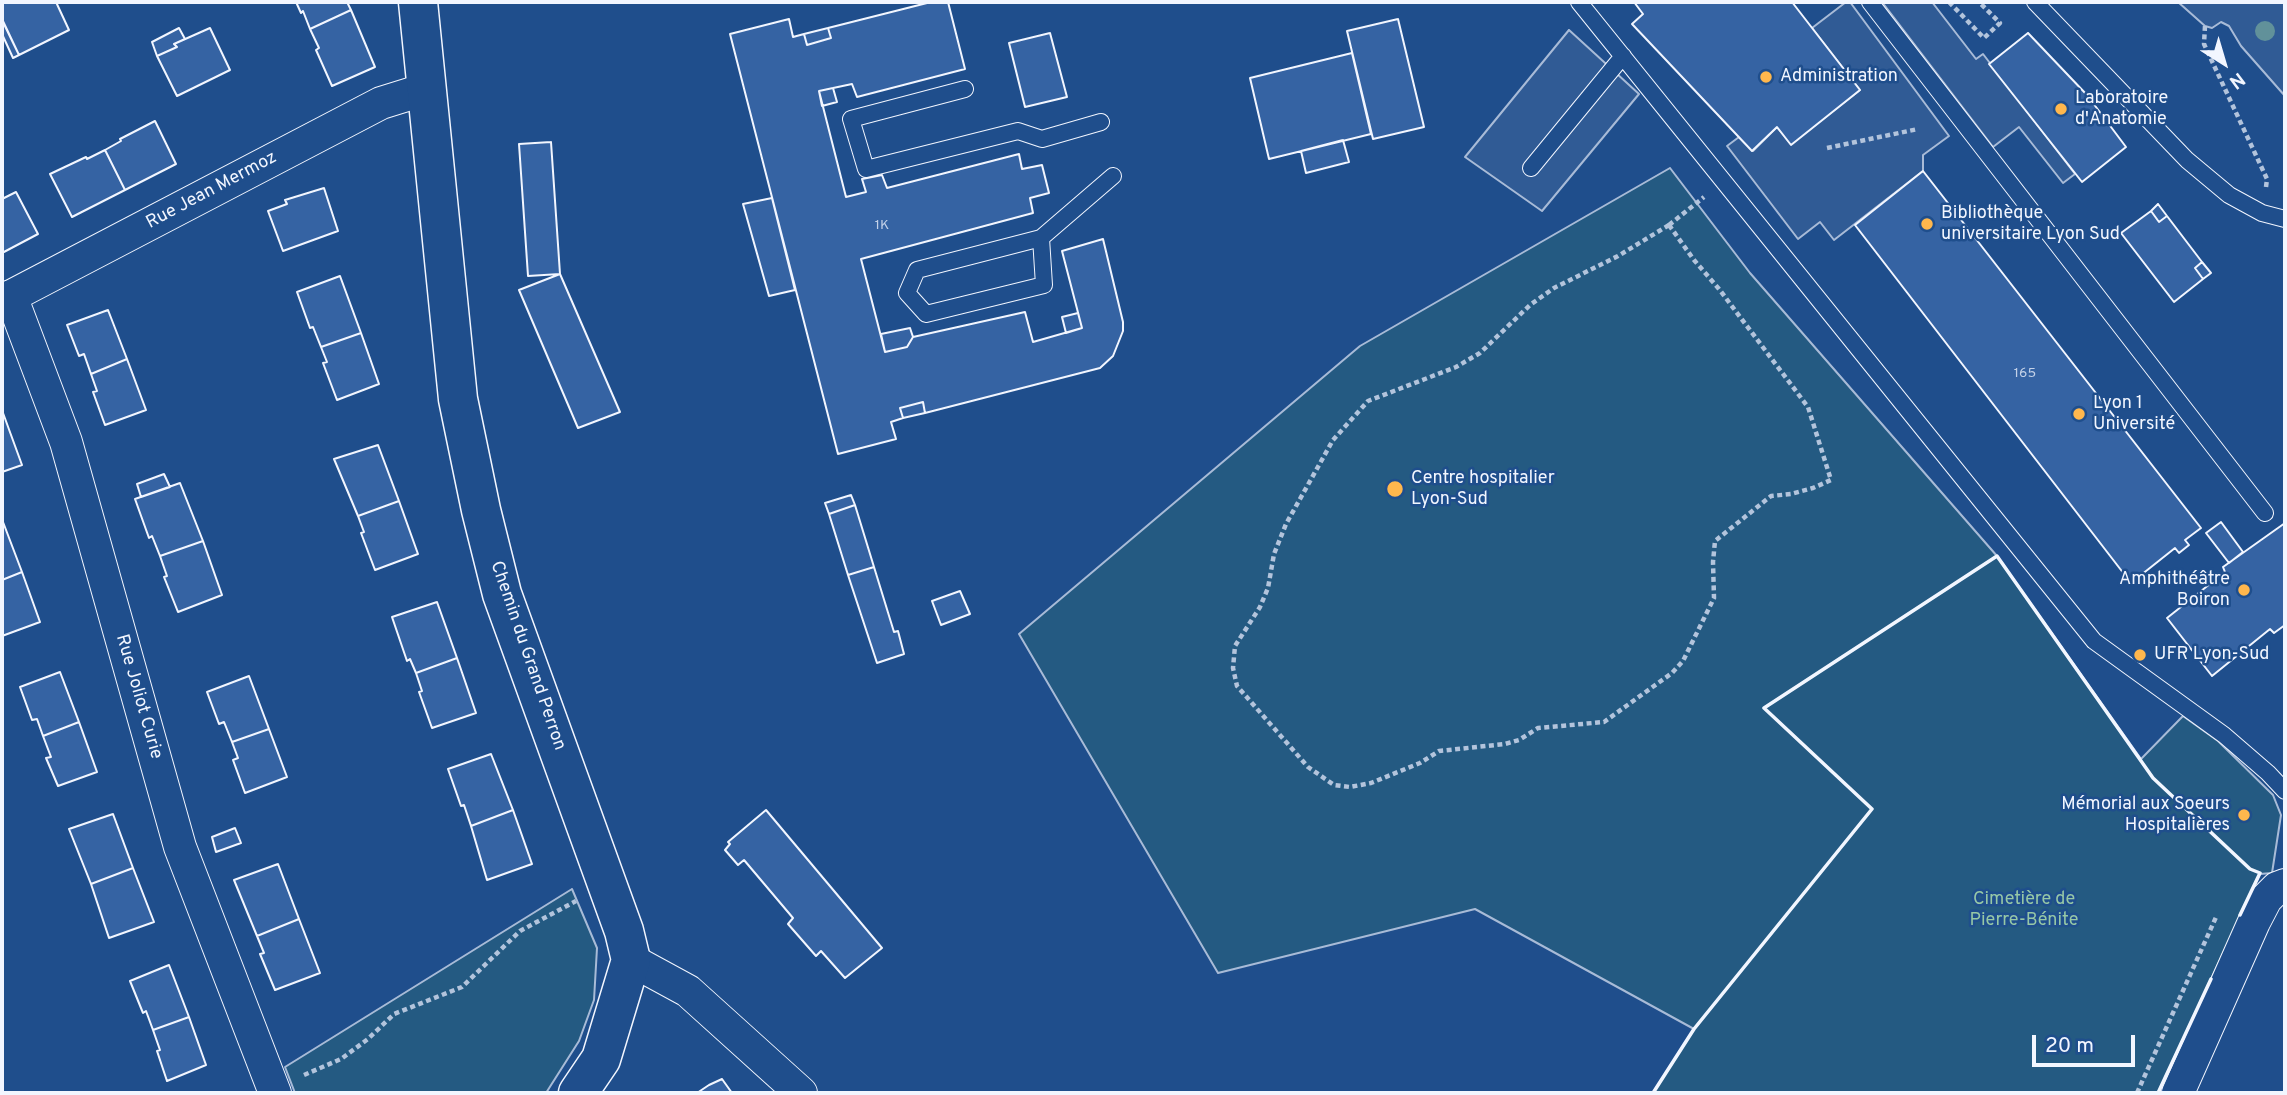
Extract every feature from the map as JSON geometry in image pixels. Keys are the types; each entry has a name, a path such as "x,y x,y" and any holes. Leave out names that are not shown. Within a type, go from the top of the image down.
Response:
{"street":[{"name":"Chemin du Grand Perron","path":"418,2 458,399 481,510 502,594 624,931 631,960"},
{"name":"Rue Jean Mermoz","path":"6,298 381,103 426,89"},
{"name":"Rue Joliot Curie","path":"6,298 66,442 180,847 274,1091"},
{"path":"2178,1093 2254,922 2266,899 2277,888 2285,885"},
{"path":"578,1093 601,1059 631,960 688,991 801,1093"}],"lane":[{"path":"1579,2 2095,641 2224,735 2269,773 2285,791"},
{"path":"1870,2 2265,513"},
{"path":"2035,2 2187,160 2229,195 2262,213 2285,219"},
{"path":"1531,168 1623,56"},
{"path":"965,89 851,119 866,169 1018,131 1042,139 1101,122"},
{"path":"1041,238 1044,285 926,314 906,293 917,270 1041,238 1113,176"}],"path":[{"path":"1949,2 1984,38 2000,23 1979,2"},
{"path":"2205,26 2204,44 2267,179 2265,195"},
{"path":"1827,148 1918,129"},
{"path":"1669,225 1808,407 1831,480 1814,488 1771,496 1715,541 1714,598 1683,661 1672,673 1604,722 1538,728 1519,740 1506,744 1439,751 1420,763 1371,783 1350,787 1334,785 1308,767 1237,686 1233,668 1235,646 1260,607 1268,588 1274,554 1286,524 1334,440 1368,401 1455,367 1480,353 1530,305 1554,288 1648,240 1724,181"},
{"path":"274,1091 341,1059 368,1039 394,1014 462,987 520,931 586,896"},
{"path":"2137,1093 2221,906"}],"green space":[{"name":"Cimetière de Pierre-Bénite","path":"1670,168 1750,273 1997,556 2141,759 2183,716 2218,741 2273,795 2281,815 2272,873 2260,874 2158,1093 1653,1093 1694,1029 1475,909 1218,973 1019,634 1360,346"},
{"path":"572,889 597,948 594,1000 579,1041 546,1093 295,1093 285,1067"}],"shaded area":[{"path":"1846,2 1850,2 1949,136 1923,155 1923,171 1834,240 1820,222 1798,239 1727,146 1739,137 1753,151 1777,127 1791,144 1860,90 1812,28"},
{"path":"1882,2 1932,2 1976,59 1983,54 2075,174 2063,183 2019,127 1993,147"},
{"path":"2178,2 2285,2 2285,96 2241,46 2229,26 2221,22 2212,28 2205,26"},
{"path":"1569,30 1639,94 1542,211 1465,157"}],"building":[{"path":"2,2 56,2 69,30 19,55 2,20"},
{"path":"296,2 347,2 351,10 310,29"},
{"path":"931,2 948,2 965,69 857,97 852,84 819,91 846,197 866,192 862,179 882,175 887,188 1019,154 1022,169 1042,165 1049,193 1030,198 1033,213 861,259 885,352 907,347 913,337 1025,312 1033,342 1082,328 1062,251 1103,239 1123,331 1113,356 1100,368 925,413 923,402 900,408 903,418 891,422 896,439 838,454 730,34 789,19 793,37 804,34 807,45 831,38 828,28"},
{"name":"Administration","path":"1634,2 1792,2 1860,90 1791,145 1777,127 1752,151 1632,24 1643,14"},
{"path":"351,10 375,67 332,86 310,29"},
{"path":"2,19 19,55 13,58 2,34"},
{"path":"1398,19 1424,127 1373,139 1347,31"},
{"path":"179,28 185,39 174,44 177,47 157,56 152,42"},
{"path":"210,28 230,70 177,96 157,56 177,47 174,44"},
{"path":"828,28 831,38 807,45 804,34"},
{"path":"1050,33 1067,97 1025,107 1009,43"},
{"name":"Laboratoire d'Anatomie","path":"2028,33 2087,95 2126,147 2082,182 1989,64"},
{"path":"1352,53 1371,134 1269,159 1250,78"},
{"path":"833,88 837,102 822,106 819,91"},
{"path":"155,121 176,164 125,190 105,150"},
{"path":"1343,140 1349,162 1306,173 1301,151"},
{"path":"551,142 560,274 528,276 519,144"},
{"path":"105,150 125,190 72,217 50,174"},
{"path":"1923,171 2201,528 2185,540 2189,545 2179,553 2175,548 2131,583 1855,225"},
{"path":"324,188 338,231 283,251 268,211 287,204 285,200"},
{"path":"16,192 38,234 2,253 2,199"},
{"path":"772,198 795,290 769,296 743,204"},
{"path":"2158,204 2167,216 2159,222 2151,211"},
{"path":"2151,211 2159,222 2167,216 2202,262 2195,268 2203,279 2174,302 2121,233"},
{"path":"2202,262 2211,273 2203,279 2195,268"},
{"path":"560,274 620,412 578,428 519,290"},
{"path":"340,276 361,333 321,347 313,327 310,328 297,292"},
{"path":"108,310 127,359 91,374 84,354 79,356 67,325"},
{"path":"1078,313 1082,328 1066,333 1062,317"},
{"path":"910,328 913,337 907,347 885,352 881,334"},
{"path":"361,333 379,384 337,400 323,363 327,362 321,347"},
{"path":"127,359 146,410 105,425 93,392 97,391 91,374"},
{"path":"923,402 925,413 903,418 900,408"},
{"path":"2,413 22,465 2,472"},
{"path":"378,445 399,501 358,516 334,459"},
{"path":"164,474 170,487 141,497 137,484"},
{"path":"180,483 203,541 160,556 152,536 149,538 135,499"},
{"path":"851,495 855,505 829,514 825,503"},
{"path":"399,501 418,554 375,570 361,533 364,532 358,516"},
{"path":"855,505 874,567 848,575 829,514"},
{"path":"2221,522 2243,552 2229,563 2206,533"},
{"path":"2,523 22,572 2,580"},
{"name":"Amphithéâtre Boiron","path":"2285,523 2285,625 2274,633 2270,629 2212,676 2167,618 2225,572 2223,567"},
{"path":"203,541 222,595 178,612 164,577 167,576 160,556"},
{"path":"874,567 894,632 898,631 904,654 877,663 848,575"},
{"path":"22,572 40,622 2,636 2,580"},
{"path":"960,591 970,614 941,625 932,601"},
{"path":"437,602 457,658 416,673 410,659 407,661 392,617"},
{"path":"457,658 476,713 432,728 419,692 422,691 416,673"},
{"path":"60,672 79,722 43,736 37,719 32,720 20,687"},
{"path":"249,676 269,729 232,742 224,722 219,724 207,692"},
{"path":"79,722 97,772 58,786 46,758 51,757 43,736"},
{"path":"269,729 287,777 245,793 233,760 238,758 232,742"},
{"path":"491,754 513,810 471,826 448,769"},
{"path":"513,810 532,864 487,880 471,826"},
{"path":"766,810 882,948 845,978 821,951 816,956 788,924 793,918 744,860 738,865 725,850 730,844 728,842"},
{"path":"113,814 133,868 91,884 69,829"},
{"path":"235,828 241,843 216,852 212,837"},
{"path":"278,864 299,919 257,936 234,880"},
{"path":"133,868 154,922 109,938 91,884"},
{"path":"299,919 320,973 275,990 260,954 264,953 257,936"},
{"path":"169,965 189,1017 153,1030 130,981"},
{"path":"189,1017 206,1065 167,1081 153,1030"},
{"path":"722,1079 732,1093 697,1093 709,1085"}],"wall":[{"path":"1653,1093 1694,1029 1872,809 1764,708 1997,556 2153,778 2250,869 2260,873 2240,915"},
{"path":"2158,1093 2211,979"}],"place":[{"name":"Administration","path":"1766,77"},
{"name":"Laboratoire d'Anatomie","path":"2061,109"},
{"name":"Bibliothèque universitaire Lyon Sud","path":"1927,224"},
{"name":"Lyon 1 Université","path":"2079,414"},
{"name":"Centre hospitalier Lyon-Sud","path":"1395,489"},
{"name":"Amphithéâtre Boiron","path":"2244,590"},
{"name":"UFR Lyon-Sud","path":"2140,655"},
{"name":"Mémorial aux Soeurs Hospitalières","path":"2244,815"}]}
